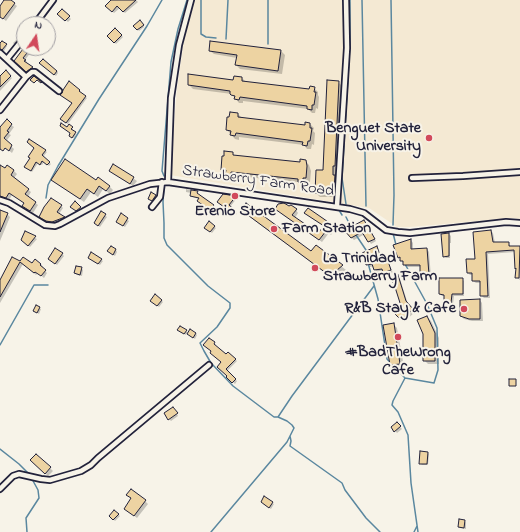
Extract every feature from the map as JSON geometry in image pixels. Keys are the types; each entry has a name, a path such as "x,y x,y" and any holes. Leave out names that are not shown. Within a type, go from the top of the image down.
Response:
{"street":[{"path":"41,16 53,0"},
{"path":"152,207 160,197 165,182 171,98 181,34 191,0"},
{"path":"337,206 347,48 346,0"},
{"path":"7,59 16,48"},
{"path":"0,53 26,77"},
{"path":"0,110 26,77 32,72 35,72 59,91"},
{"path":"412,178 520,172"},
{"name":"Strawberry Farm Road","path":"0,200 45,225 55,226 108,198 150,184 165,182 337,206 364,213 386,230 398,232 410,233 506,222 520,223"},
{"path":"0,489 13,476 19,474 50,480 81,471 91,465 209,365"}],"shaded area":[{"name":"Benguet State University","path":"194,0 520,0 520,219 513,218 397,227 369,208 170,175 177,89 184,40"}],"building":[{"path":"4,0 11,0 15,3 3,19 0,17 0,6"},
{"path":"111,0 136,0 123,12 117,6 112,12 105,6"},
{"path":"62,9 70,16 65,21 57,14"},
{"path":"140,20 144,25 137,30 133,26"},
{"path":"115,28 122,35 114,43 107,36"},
{"path":"2,41 7,44 2,50 0,49 0,43"},
{"path":"210,41 281,50 278,71 235,65 237,55 209,51"},
{"path":"18,56 25,56 23,58 26,60 24,61 33,67 26,72 14,61"},
{"path":"43,59 57,71 54,75 39,63"},
{"path":"6,70 11,76 0,87 0,76"},
{"path":"188,74 233,80 234,76 242,77 242,81 309,89 310,86 315,87 314,92 316,92 314,105 312,105 312,110 307,109 307,106 240,97 239,100 234,99 235,96 230,94 230,91 188,85"},
{"path":"34,76 42,82 41,83 37,80 34,83 30,80"},
{"path":"327,80 339,81 335,166 333,166 333,175 335,175 334,194 315,193 316,170 323,170"},
{"path":"69,81 86,96 66,123 60,119 72,103 60,95"},
{"path":"230,112 238,113 238,117 305,125 305,122 310,123 310,128 312,128 310,141 308,141 307,146 302,145 303,142 236,133 235,136 230,135 231,131 226,130 227,117 229,117"},
{"path":"7,119 12,124 7,131 9,132 4,138 12,145 9,151 5,148 3,151 0,149 0,127"},
{"path":"61,123 67,127 69,124 73,127 71,129 76,132 72,138 69,136 70,133 60,126"},
{"path":"29,139 46,150 42,155 50,162 47,165 42,161 40,165 36,162 31,171 24,167 34,148 27,142"},
{"path":"224,151 233,152 233,155 300,162 300,159 306,160 306,178 303,178 303,183 298,182 298,179 231,172 231,175 225,175 226,170 221,170"},
{"path":"65,159 96,180 98,177 110,186 106,191 99,186 94,194 87,189 80,199 51,180"},
{"path":"113,164 134,177 130,184 109,171"},
{"path":"0,165 5,168 7,165 14,170 11,175 29,189 25,194 36,202 30,211 22,206 24,203 9,193 6,198 0,196"},
{"path":"191,190 198,191 197,193 214,205 210,210 197,201 199,198 190,196"},
{"path":"151,192 156,195 152,201 148,199"},
{"path":"223,194 236,196 229,205 236,211 234,214 217,202"},
{"path":"51,198 62,205 57,212 65,217 52,222 46,221 39,217"},
{"path":"75,201 81,207 76,211 70,207"},
{"path":"246,203 311,251 316,245 343,265 330,276 241,210"},
{"path":"284,203 297,209 292,215 318,233 324,226 304,213 308,208 334,226 328,233 326,231 319,240 275,209 278,204"},
{"path":"0,210 8,213 0,232"},
{"path":"101,211 106,214 98,226 94,223"},
{"path":"121,213 128,218 123,226 116,222"},
{"path":"364,220 375,239 368,242 362,232 351,238 344,230 345,226 351,223 353,226"},
{"path":"209,221 215,226 210,232 204,228"},
{"path":"491,230 493,242 509,242 509,246 520,246 519,278 515,278 516,268 515,269 514,250 486,252 488,296 480,296 480,281 472,281 472,273 467,273 466,259 475,259 473,232"},
{"path":"25,231 36,236 28,246 21,240"},
{"path":"449,233 449,256 443,257 441,234"},
{"path":"411,239 411,249 427,248 429,275 420,275 420,265 403,265 403,261 400,261 400,257 398,258 393,245"},
{"path":"111,246 116,249 113,255 107,251"},
{"path":"377,246 382,263 387,262 391,270 383,273 382,269 374,270 372,264 366,265 362,253"},
{"path":"55,248 63,253 55,264 48,259"},
{"path":"91,252 102,259 98,264 88,258"},
{"path":"12,257 20,261 23,257 32,263 35,259 46,270 41,276 35,272 34,273 20,262 0,297 0,280"},
{"path":"76,266 82,267 80,275 74,273"},
{"path":"398,275 406,301 413,309 401,320 394,313 401,306 392,281"},
{"path":"439,278 463,278 463,294 452,294 451,303 444,302 444,295 439,294"},
{"path":"155,294 162,300 157,306 150,301"},
{"path":"480,299 480,319 469,319 460,316 460,300"},
{"path":"36,305 40,307 37,313 33,311"},
{"path":"427,316 435,333 435,361 423,361 423,334 417,320"},
{"path":"394,323 400,364 390,365 383,325"},
{"path":"180,326 187,330 184,334 177,330"},
{"path":"190,329 196,333 193,338 187,334"},
{"path":"209,338 226,354 228,352 236,359 226,369 236,379 232,383 217,367 221,362 203,345"},
{"path":"509,379 516,379 516,386 509,386"},
{"path":"173,407 178,413 168,420 164,413"},
{"path":"397,422 401,426 394,432 391,427"},
{"path":"420,451 428,452 427,464 419,464"},
{"path":"36,454 51,467 45,474 30,460"},
{"path":"131,489 146,500 134,516 124,509 131,498 126,495"},
{"path":"264,496 273,502 269,508 261,502"},
{"path":"114,510 119,514 113,520 109,516"},
{"path":"459,519 465,520 464,528 458,527"}],"waterway":[{"path":"46,198 48,185 58,166 162,0"},
{"path":"164,176 162,171 171,62 178,29 187,0"},
{"path":"201,0 201,34 206,37 216,38"},
{"path":"226,39 228,0"},
{"path":"268,0 268,44"},
{"path":"346,204 342,178 350,43 350,0"},
{"path":"362,0 366,206"},
{"path":"391,0 394,195 393,225"},
{"path":"164,186 164,238 167,245 208,286 230,303 230,308 217,327 200,343 204,351 211,363 233,386 274,417 287,421 294,428 287,442 211,532"},
{"path":"339,210 342,215"},
{"path":"346,217 350,225"},
{"path":"393,233 396,245"},
{"path":"356,235 366,252"},
{"path":"368,263 378,299 387,359 405,378 434,383 438,370 437,328 427,304 405,264"},
{"path":"0,345 34,285 48,285"},
{"path":"278,417 374,286"},
{"path":"405,378 392,405 398,412 408,435 411,483 418,532"},
{"path":"290,436 290,446 342,483 345,490 366,518 380,532"},
{"path":"0,449 29,474"},
{"path":"27,532 26,518 39,498 38,490 32,479"},
{"path":"414,532 417,526"}],"place":[{"name":"Benguet State University","path":"429,138"},
{"name":"Erenio Store","path":"235,196"},
{"name":"Farm Station","path":"274,229"},
{"name":"La Trinidad Strawberry Farm","path":"315,268"},
{"name":"R&B Stay & Cafe","path":"464,309"},
{"name":"#BadTheWrong Cafe","path":"398,337"}]}
